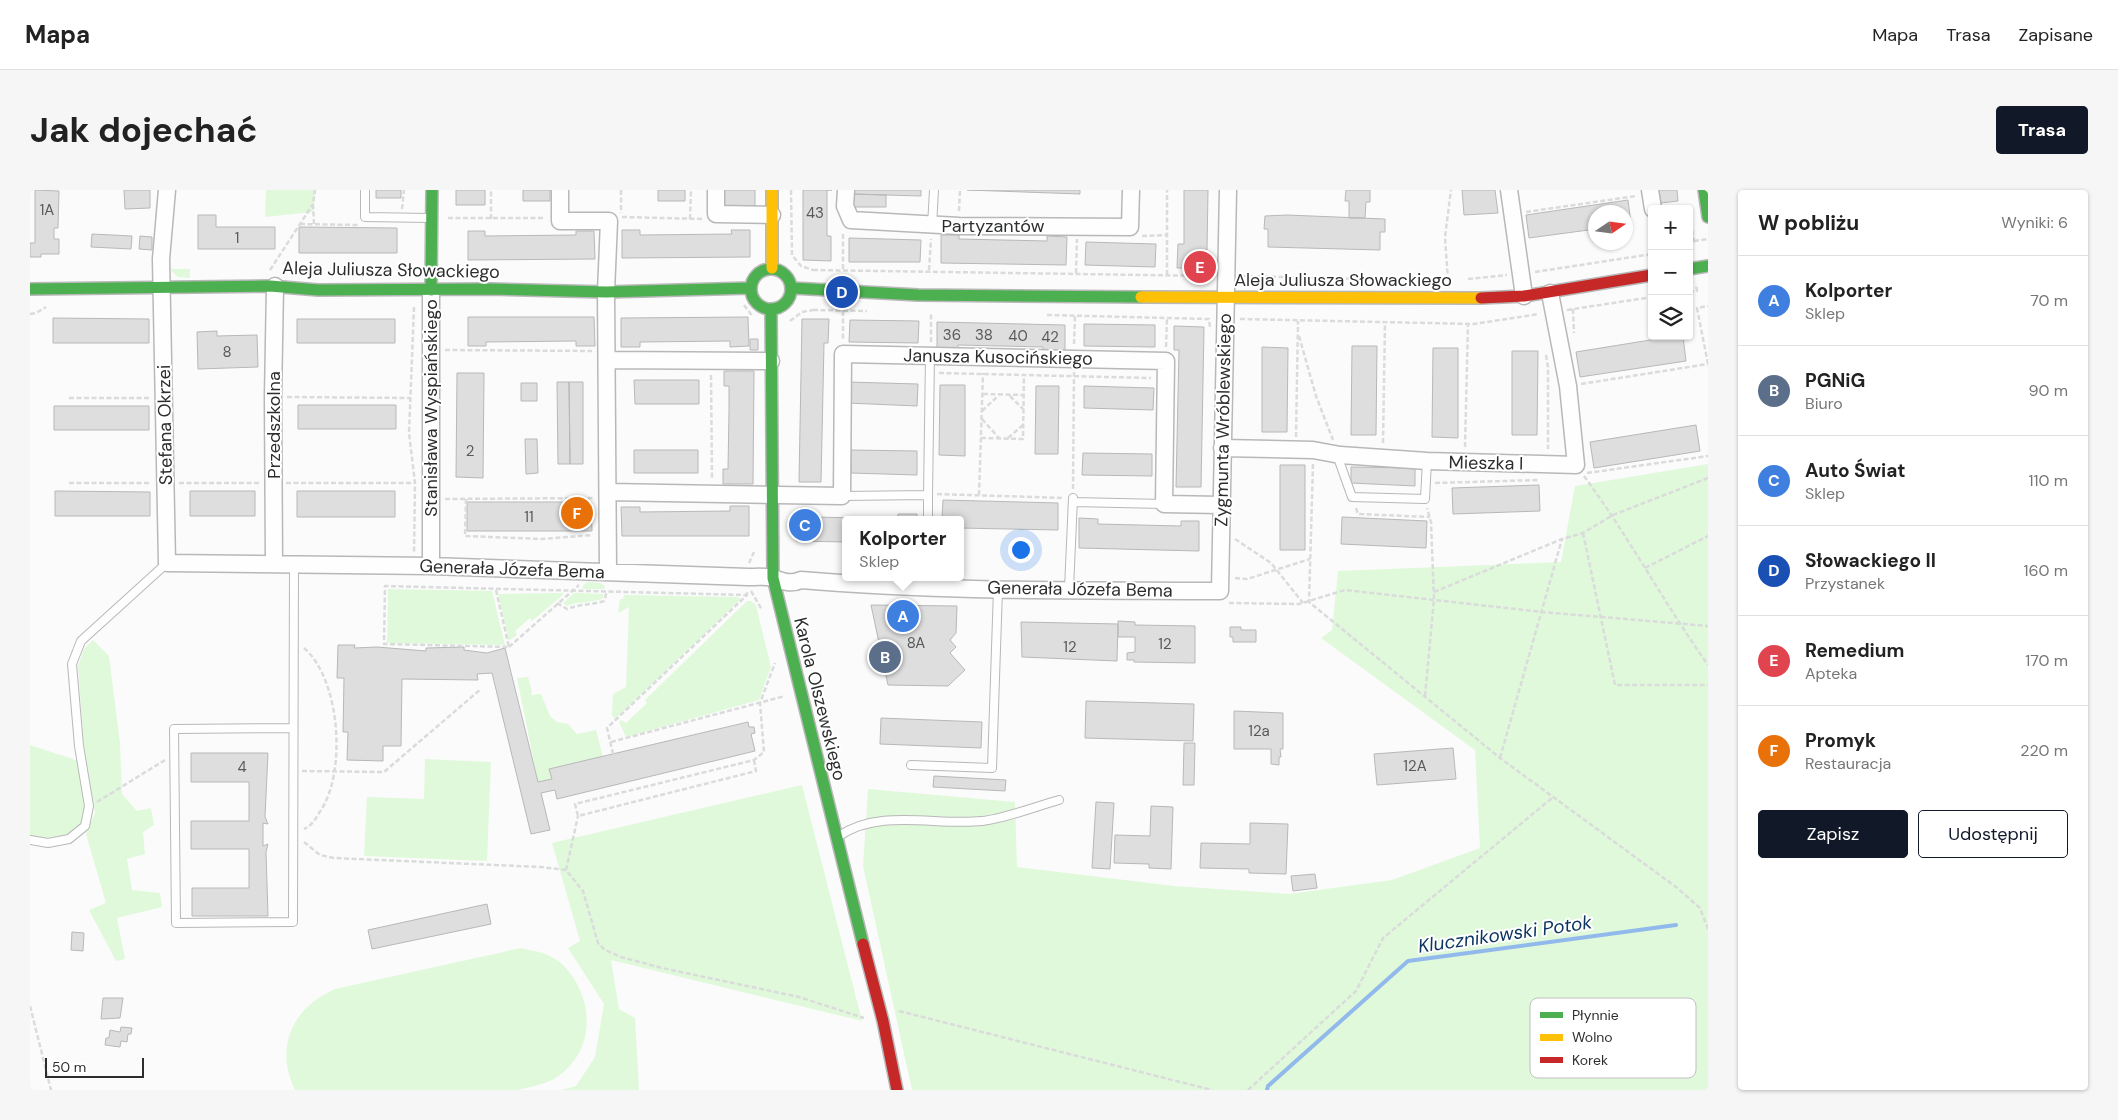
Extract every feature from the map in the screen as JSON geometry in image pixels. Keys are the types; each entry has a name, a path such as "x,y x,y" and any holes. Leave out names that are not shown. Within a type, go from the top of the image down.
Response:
{"street":[{"name":"Stefana Okrzei","path":"167,190 162,287 168,563"},
{"name":"Stanisława Wyspiańskiego","path":"431,566 432,190"},
{"path":"560,190 560,221 615,219 606,292 608,583"},
{"path":"716,190 716,214 772,215"},
{"path":"772,190 772,268"},
{"name":"Partyzantów","path":"846,190 845,206 851,220 931,232 1130,227 1131,190"},
{"name":"Zygmunta Wróblewskiego","path":"1220,597 1225,297 1231,270 1228,190"},
{"path":"1509,190 1524,296"},
{"path":"1704,190 1708,217"},
{"path":"1693,268 1708,266"},
{"path":"772,268 778,269 788,276 792,288 791,294 784,305 770,309 759,304 752,294 751,288 752,281 760,272 772,268"},
{"name":"Aleja Juliusza Słowackiego","path":"792,288 918,295 1449,299 1550,293 1648,276"},
{"name":"Aleja Juliusza Słowackiego","path":"30,289 273,286 318,290 606,292 751,288"},
{"name":"Przedszkolna","path":"273,286 274,564"},
{"path":"1550,293 1568,386 1576,465"},
{"name":"Karola Olszewskiego","path":"770,309 773,578 883,1022 897,1090"},
{"path":"608,495 771,494 788,496 842,496 843,354"},
{"name":"Janusza Kusocińskiego","path":"843,354 1166,361"},
{"path":"607,355 711,361 771,361"},
{"path":"1166,361 1164,504 1221,505"},
{"name":"Mieszka I","path":"1222,448 1336,451 1383,458 1427,461 1576,465"},
{"name":"Generała Józefa Bema","path":"168,563 431,566 608,583 748,577 773,578 782,582 795,583 801,580 842,581"},
{"name":"Generała Józefa Bema","path":"864,581 927,582 998,589 1069,589 1220,597"}],"lane":[{"path":"365,190 365,217 432,218"},
{"path":"931,232 934,190"},
{"path":"928,516 930,356"},
{"path":"1336,451 1352,497 1425,499 1427,461"},
{"path":"842,496 928,494"},
{"path":"1069,589 1073,500 1164,504"},
{"path":"30,840 48,843 69,839 85,826 90,806 80,746 72,664 81,641 168,563"},
{"path":"293,728 174,729 176,923 292,922 294,564"},
{"path":"911,765 992,768 998,589"},
{"path":"836,838 861,824 917,820 983,821 1059,800"}],"path":[{"path":"314,224 313,204 315,190"},
{"path":"402,218 404,190"},
{"path":"491,190 491,218"},
{"path":"621,190 615,219 701,219"},
{"path":"690,219 691,190"},
{"path":"791,190 792,255"},
{"path":"1166,274 1168,190"},
{"path":"1451,190 1445,237 1448,281 1457,280"},
{"path":"1512,214 1651,198"},
{"path":"273,286 270,270 313,204"},
{"path":"300,224 363,225 365,217"},
{"path":"432,218 560,218"},
{"path":"843,269 844,229"},
{"path":"930,270 931,232"},
{"path":"1076,273 1078,235"},
{"path":"1693,236 1694,241 1708,239"},
{"path":"1466,280 1521,274 1648,255"},
{"path":"813,270 930,270 1216,276 1217,264 1231,270 1371,279"},
{"path":"412,290 415,315 409,433 415,483 414,566"},
{"path":"1693,292 1697,291"},
{"path":"1568,386 1708,364 1697,308 1708,306"},
{"path":"813,310 872,311"},
{"path":"842,311 843,354"},
{"path":"930,356 931,313"},
{"path":"1539,314 1540,323"},
{"path":"1046,315 1209,318 1209,327 1232,327 1233,319 1263,320"},
{"path":"928,494 1073,500 1075,316"},
{"path":"1166,318 1166,361"},
{"path":"1296,450 1298,321"},
{"path":"1383,458 1384,322"},
{"path":"1465,462 1468,324"},
{"path":"1298,332 1316,396 1336,451"},
{"path":"431,350 607,355"},
{"path":"1545,350 1548,367 1548,450"},
{"path":"979,495 984,357"},
{"path":"981,438 1023,439 1025,358"},
{"path":"711,361 712,494"},
{"path":"930,373 1166,378"},
{"path":"982,394 1024,396"},
{"path":"982,411 999,395"},
{"path":"1009,395 1023,410"},
{"path":"273,397 410,398"},
{"path":"69,398 165,398"},
{"path":"982,419 999,438"},
{"path":"1008,438 1023,425"},
{"path":"1309,602 1314,450"},
{"path":"1576,465 1613,515 1678,624 1708,664"},
{"path":"1434,592 1562,539 1583,533 1613,515 1708,478"},
{"path":"69,483 415,483"},
{"path":"431,499 608,495"},
{"path":"1352,497 1358,514 1430,517"},
{"path":"466,499 465,536 542,539 608,534"},
{"path":"1425,499 1430,517 1434,592 1425,696"},
{"path":"1583,533 1615,685 1708,685"},
{"path":"1645,568 1708,536"},
{"path":"1234,538 1272,563 1302,604"},
{"path":"1500,758 1562,539"},
{"path":"1247,579 1310,559"},
{"path":"613,754 607,728 747,596 748,577"},
{"path":"583,582 572,590 557,603 509,647 384,644 385,586 496,590 572,590 608,583 747,596"},
{"path":"557,603 567,609 586,603 598,603 604,600 608,583"},
{"path":"496,590 509,647"},
{"path":"1220,597 1302,604 1345,590 1434,598 1542,612 1708,626"},
{"path":"1309,602 1500,758 1676,888 1700,908 1708,929"},
{"path":"294,647 305,649 314,661 326,686 333,707 337,738 336,772 326,804 310,826 293,834 320,855 334,858 541,866 566,870 583,892 598,943 605,950 620,957 662,968 799,997 874,1022 883,1022"},
{"path":"566,870 578,816 575,804 754,760 764,752 760,703 775,664"},
{"path":"293,770 384,772 481,689"},
{"path":"611,743 801,692"},
{"path":"90,806 174,754"},
{"path":"578,816 756,770 754,760"},
{"path":"1248,1090 1356,990 1383,938 1552,798"},
{"path":"30,1006 51,1090"},
{"path":"898,1011 1212,1090"}],"green space":[{"path":"266,190 315,190 313,212 265,217"},
{"path":"169,269 190,269 190,278 178,277"},
{"path":"1708,464 1708,1090 912,1090 863,866 868,789 1015,802 1017,867 1174,886 1289,894 1392,880 1480,848 1475,750 1321,638 1332,630 1338,571 1561,562 1575,486"},
{"path":"587,582 600,583 605,586 604,589 583,589 582,587"},
{"path":"388,589 492,591 505,645 387,643"},
{"path":"563,593 532,621 530,618 515,631 517,635 509,641 498,594"},
{"path":"574,593 604,594 602,599 598,600 567,606 563,603"},
{"path":"624,595 738,597 741,599 615,719 612,715 613,694 626,687 629,607 618,613 620,599 623,599"},
{"path":"747,601 751,601 756,605 771,667 759,700 626,737 619,722 621,720 626,723 647,703 645,700"},
{"path":"93,640 109,656 120,743 122,794 137,811 151,808 154,825 143,832 145,854 127,859 132,890 160,893 162,907 117,918 125,959 116,961 89,910 106,903 86,834 95,813 84,746 78,666 84,649"},
{"path":"528,677 532,691 531,695 541,694 550,716 557,722 568,724 577,734 596,730 603,757 550,770 552,779 538,782 517,678"},
{"path":"30,745 76,760 86,802 83,823 67,836 30,838"},
{"path":"425,759 491,762 487,861 364,856 367,797 424,799"},
{"path":"802,785 862,1021 611,960 619,1009 635,1018 639,1090 561,1090 576,1086 595,1057 604,1004 568,948 580,941 552,843"},
{"path":"521,948 538,952 559,961 573,977 585,1005 587,1020 581,1049 573,1063 561,1074 541,1084 518,1090 295,1090 286,1059 287,1044 291,1030 298,1018 308,1006 320,997 335,989"}],"building":[{"path":"35,190 59,191 58,228 54,228 54,239 59,239 59,254 41,254 41,257 30,257 30,243 35,243"},
{"path":"124,190 150,190 150,208 125,209"},
{"path":"376,190 401,190 401,198 376,198"},
{"path":"456,190 485,190 485,205 456,205"},
{"path":"523,190 550,190 550,201 523,201"},
{"path":"658,190 685,190 685,201 658,201"},
{"path":"724,190 755,190 755,206 724,206"},
{"path":"803,190 827,190 827,236 831,236 831,261 803,260"},
{"path":"852,190 921,190 921,196 852,194"},
{"path":"967,190 1080,190 1080,194"},
{"path":"1184,190 1208,190 1207,250 1205,250 1204,268 1177,268 1178,244 1184,244"},
{"path":"1346,190 1370,190 1370,202 1366,202 1365,218 1349,218 1349,201 1345,201"},
{"path":"1462,190 1495,190 1498,213 1464,215"},
{"path":"1659,190 1677,190 1678,201 1661,203"},
{"path":"852,194 886,195 886,207 852,207"},
{"path":"1628,200 1629,205 1594,205"},
{"path":"1588,206 1588,230 1529,238 1526,215"},
{"path":"198,215 216,215 216,227 275,227 275,249 198,249"},
{"path":"1287,215 1385,219 1385,232 1380,232 1380,250 1268,247 1268,229 1264,229 1265,216"},
{"path":"299,227 397,228 397,253 299,253"},
{"path":"622,230 640,230 640,235 732,234 731,230 750,230 750,257 622,258"},
{"path":"468,231 485,231 485,236 576,235 576,231 594,231 595,259 468,260"},
{"path":"92,234 132,236 131,249 91,247"},
{"path":"941,235 959,235 959,239 1047,241 1047,236 1067,237 1066,265 941,263"},
{"path":"140,236 152,237 152,250 139,249"},
{"path":"849,238 921,240 920,262 849,262"},
{"path":"1086,242 1156,244 1155,267 1085,265"},
{"path":"468,317 594,317 595,346 576,346 576,341 486,342 486,346 468,346"},
{"path":"748,317 749,346 730,347 730,341 640,342 640,347 621,347 621,318"},
{"path":"53,318 149,319 149,343 53,343"},
{"path":"297,319 395,319 395,343 297,343"},
{"path":"802,319 829,319 828,343 824,343 821,482 799,482"},
{"path":"850,320 919,321 918,343 849,342"},
{"path":"937,322 1065,325 1065,351 1043,350 1043,347 958,345 958,349 937,348"},
{"path":"1084,324 1155,325 1155,347 1084,346"},
{"path":"1174,326 1204,327 1201,487 1176,487 1179,350 1174,350"},
{"path":"217,331 217,336 257,335 258,367 198,369 197,332"},
{"path":"750,339 758,339 758,350 750,350"},
{"path":"1650,340 1683,340 1686,361 1580,377 1576,352"},
{"path":"1352,346 1377,346 1376,435 1351,435"},
{"path":"1262,347 1288,348 1287,432 1262,432"},
{"path":"1433,348 1458,348 1458,438 1432,437"},
{"path":"1512,351 1538,351 1537,435 1512,435"},
{"path":"724,371 754,371 753,484 723,484 723,469 728,469 729,411 729,386 724,386"},
{"path":"457,373 484,373 483,478 456,477"},
{"path":"634,380 699,380 699,404 635,404"},
{"path":"557,382 569,382 570,464 558,464"},
{"path":"569,382 583,382 583,464 570,464"},
{"path":"847,382 918,384 917,406 847,403"},
{"path":"521,383 537,383 537,401 521,401"},
{"path":"940,385 965,385 965,456 939,455"},
{"path":"1036,386 1059,386 1058,454 1035,454"},
{"path":"1084,386 1154,388 1153,410 1084,408"},
{"path":"298,405 396,405 396,429 298,429"},
{"path":"54,406 149,406 149,430 54,430"},
{"path":"1696,425 1700,451 1594,468 1590,442"},
{"path":"525,439 537,439 538,473 526,474"},
{"path":"634,450 698,450 698,473 634,473"},
{"path":"851,450 917,451 917,475 851,473"},
{"path":"1083,453 1152,454 1152,476 1082,475"},
{"path":"1280,465 1305,465 1305,550 1280,550"},
{"path":"1351,467 1415,468 1415,486 1351,483"},
{"path":"1539,485 1540,511 1453,514 1452,488"},
{"path":"55,491 150,492 150,516 55,516"},
{"path":"190,491 255,491 255,516 190,516"},
{"path":"297,491 395,491 395,517 297,517"},
{"path":"943,500 1058,503 1058,530 964,528 964,516 942,516"},
{"path":"467,502 591,502 592,531 467,531"},
{"path":"730,506 749,506 749,536 622,536 621,507 640,507 640,512 730,511"},
{"path":"797,512 815,512 815,517 842,518 842,542 796,541"},
{"path":"898,514 917,514 917,516 898,516"},
{"path":"1342,517 1427,521 1426,548 1341,544"},
{"path":"1079,518 1098,519 1098,524 1181,526 1181,521 1199,521 1199,551 1079,548"},
{"path":"871,605 957,606 956,633 950,640 956,647 950,653 965,670 948,686 888,685"},
{"path":"1118,621 1135,622 1135,625 1195,626 1195,663 1134,662 1134,660 1127,660 1127,653 1135,652 1135,637 1118,637"},
{"path":"1021,622 1118,624 1117,661 1022,657"},
{"path":"1230,627 1241,627 1241,630 1256,630 1256,642 1233,642 1233,637 1230,637"},
{"path":"338,645 355,645 354,648 377,647 426,651 426,648 464,647 464,650 487,653 505,648 538,782 552,779 549,769 748,722 749,727 754,727 755,733 751,734 755,751 557,799 555,790 541,793 550,830 531,834 492,673 477,674 478,680 402,679 401,746 383,746 383,761 347,760 348,732 343,732 344,678 337,678"},
{"path":"1086,701 1194,704 1193,741 1085,738"},
{"path":"1234,711 1283,713 1283,749 1280,749 1279,765 1271,764 1271,749 1234,749"},
{"path":"881,718 982,722 981,748 880,744"},
{"path":"1184,743 1195,743 1194,785 1183,785"},
{"path":"1453,748 1456,779 1377,785 1374,754"},
{"path":"191,753 268,753 265,817 268,824 263,823 263,846 268,844 266,852 268,916 192,916 192,888 249,888 249,849 191,849 191,821 249,821 249,782 191,782"},
{"path":"934,776 1006,780 1005,791 933,787"},
{"path":"1096,802 1114,803 1110,869 1092,868"},
{"path":"1151,806 1173,807 1171,869 1149,868 1149,864 1114,863 1115,835 1150,836"},
{"path":"1250,823 1288,824 1286,874 1249,873 1249,869 1200,868 1201,843 1250,844"},
{"path":"1315,874 1317,888 1293,891 1291,876"},
{"path":"487,904 491,924 372,949 368,930"},
{"path":"72,932 84,933 83,951 71,950"},
{"path":"103,998 123,998 120,1018 101,1019"},
{"path":"121,1027 132,1028 131,1034 128,1034 127,1042 121,1041 120,1047 105,1045 106,1038 109,1038 110,1030 120,1032"}],"waterway":[{"name":"Klucznikowski Potok","path":"1267,1090 1268,1086 1408,961 1676,925"}],"traffic: fast":[{"path":"431,290 432,190"},
{"path":"1704,190 1708,217"},
{"path":"1693,268 1708,266"},
{"path":"775,269 782,272 788,278 791,289 790,297 782,306 775,309 767,309 760,306 752,297 751,285 754,278 763,270 775,269"},
{"path":"30,289 270,286 318,290 490,289 606,292 751,288"},
{"path":"792,288 918,295 1141,297"},
{"path":"771,309 773,578 863,944"}],"traffic: slow":[{"path":"772,190 772,268"},
{"path":"1141,297 1481,298"}],"traffic: jam":[{"path":"1481,298 1524,296 1648,276"},
{"path":"863,944 883,1021 897,1090"}],"place":[{"name":"Remedium","path":"1200,267"},
{"name":"Słowackiego II","path":"842,292"},
{"name":"Promyk","path":"577,513"},
{"name":"Auto Świat","path":"805,525"},
{"name":"Kolporter","path":"903,616"},
{"name":"PGNiG","path":"885,657"}]}
